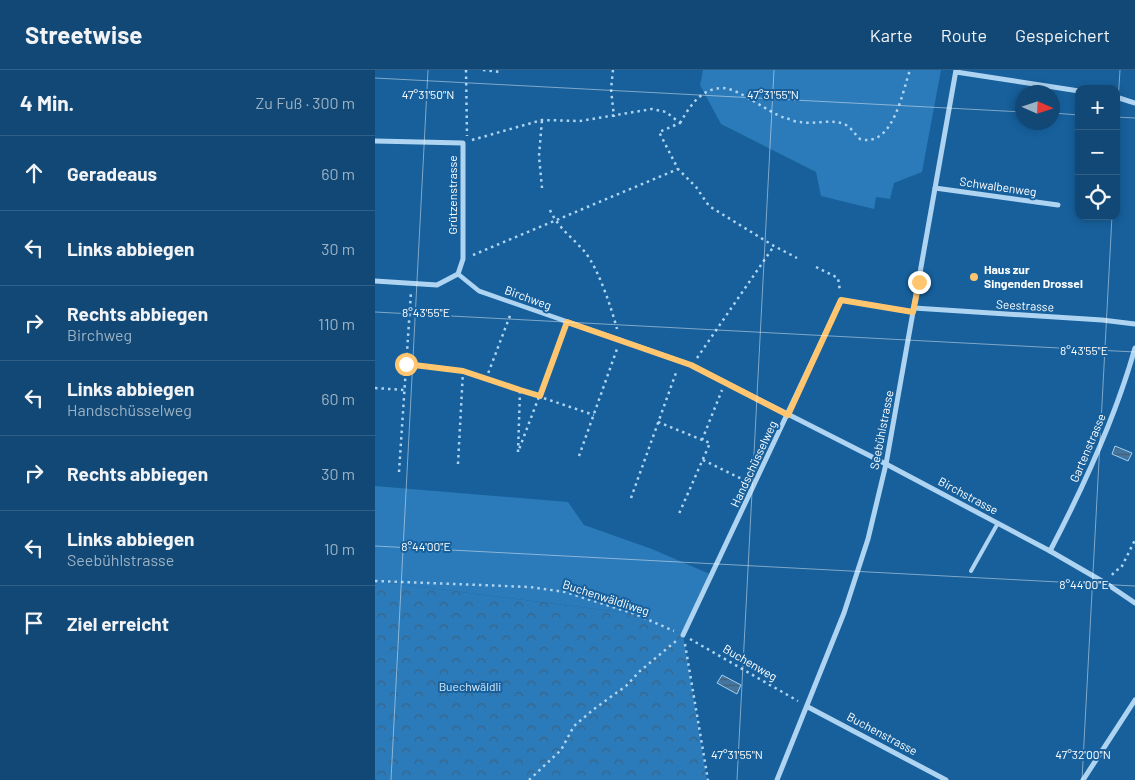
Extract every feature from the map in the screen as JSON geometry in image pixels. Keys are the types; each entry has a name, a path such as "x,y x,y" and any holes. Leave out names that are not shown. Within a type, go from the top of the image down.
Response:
{"street":[{"path":"956,71 1075,90"},
{"name":"Seebühlstrasse","path":"777,780 844,614 868,539 886,464 956,71"},
{"path":"1120,98 1135,103"},
{"name":"Grützenstrasse","path":"375,141 463,143 463,260 458,274"},
{"name":"Schwalbenweg","path":"935,188 1058,205"},
{"path":"375,281 437,285 458,274"},
{"name":"Birchweg","path":"458,274 479,291 691,365 788,415"},
{"name":"Handschüsselweg","path":"683,635 841,300"},
{"name":"Seestrasse","path":"914,310 1102,320 1135,324"},
{"name":"Gartenstrasse","path":"1050,551 1077,500 1101,444 1124,385 1135,348"},
{"name":"Birchstrasse","path":"788,415 886,464 1050,551 1107,584 1135,603"},
{"path":"1083,780 1135,700"},
{"name":"Buchenstrasse","path":"808,707 946,780"}],"lane":[{"path":"971,571 998,523"}],"path":[{"path":"463,143 467,138 466,70"},
{"path":"483,70 499,72 500,70"},
{"path":"613,70 611,89 614,116"},
{"path":"797,258 709,206 678,169 659,132 680,122 699,96 722,88 732,90 783,117 800,122 843,124 853,130 860,139 873,140 878,138 890,126 910,70"},
{"path":"463,143 542,120 579,122 652,109 666,112 680,122"},
{"path":"542,120 539,156 542,188"},
{"path":"463,260 678,169"},
{"path":"550,210 555,221 585,253 596,270 615,322 619,340 579,456"},
{"path":"691,365 774,246"},
{"path":"815,267 838,278 841,300 914,310"},
{"path":"399,472 411,283"},
{"path":"486,379 514,304"},
{"path":"520,390 518,452 567,322"},
{"path":"631,498 680,361"},
{"path":"406,364 463,371 594,415"},
{"path":"458,464 463,371"},
{"path":"702,440 725,382"},
{"path":"375,388 404,390"},
{"path":"658,422 710,444 678,516"},
{"path":"703,460 755,485"},
{"path":"1107,584 1115,570 1121,568 1135,540"},
{"name":"Buchenwäldliweg","path":"375,581 530,587 565,592 635,614 683,635"},
{"path":"529,780 561,750 574,726 593,709 626,686 639,671 683,635 708,780"},
{"name":"Buchenweg","path":"683,635 808,707"}],"green space":[{"path":"703,70 941,70 922,172 894,183 890,199 876,197 874,209 821,196 816,172 721,124 700,85"},
{"path":"375,486 568,502 584,525 652,549 712,575 683,635 635,614 375,581"},
{"name":"Buechwäldli","path":"375,581 635,614 683,635 707,780 375,780"}],"shaded area":[{"path":"1115,446 1132,453 1128,461 1112,454"},
{"path":"722,675 741,685 737,694 717,683"}],"place":[{"name":"Haus zur Singenden Drossel","path":"974,277"}],"route":[{"path":"406,364 463,371 540,396 567,322 691,365 788,415 841,300 913,312 919,282"}]}
